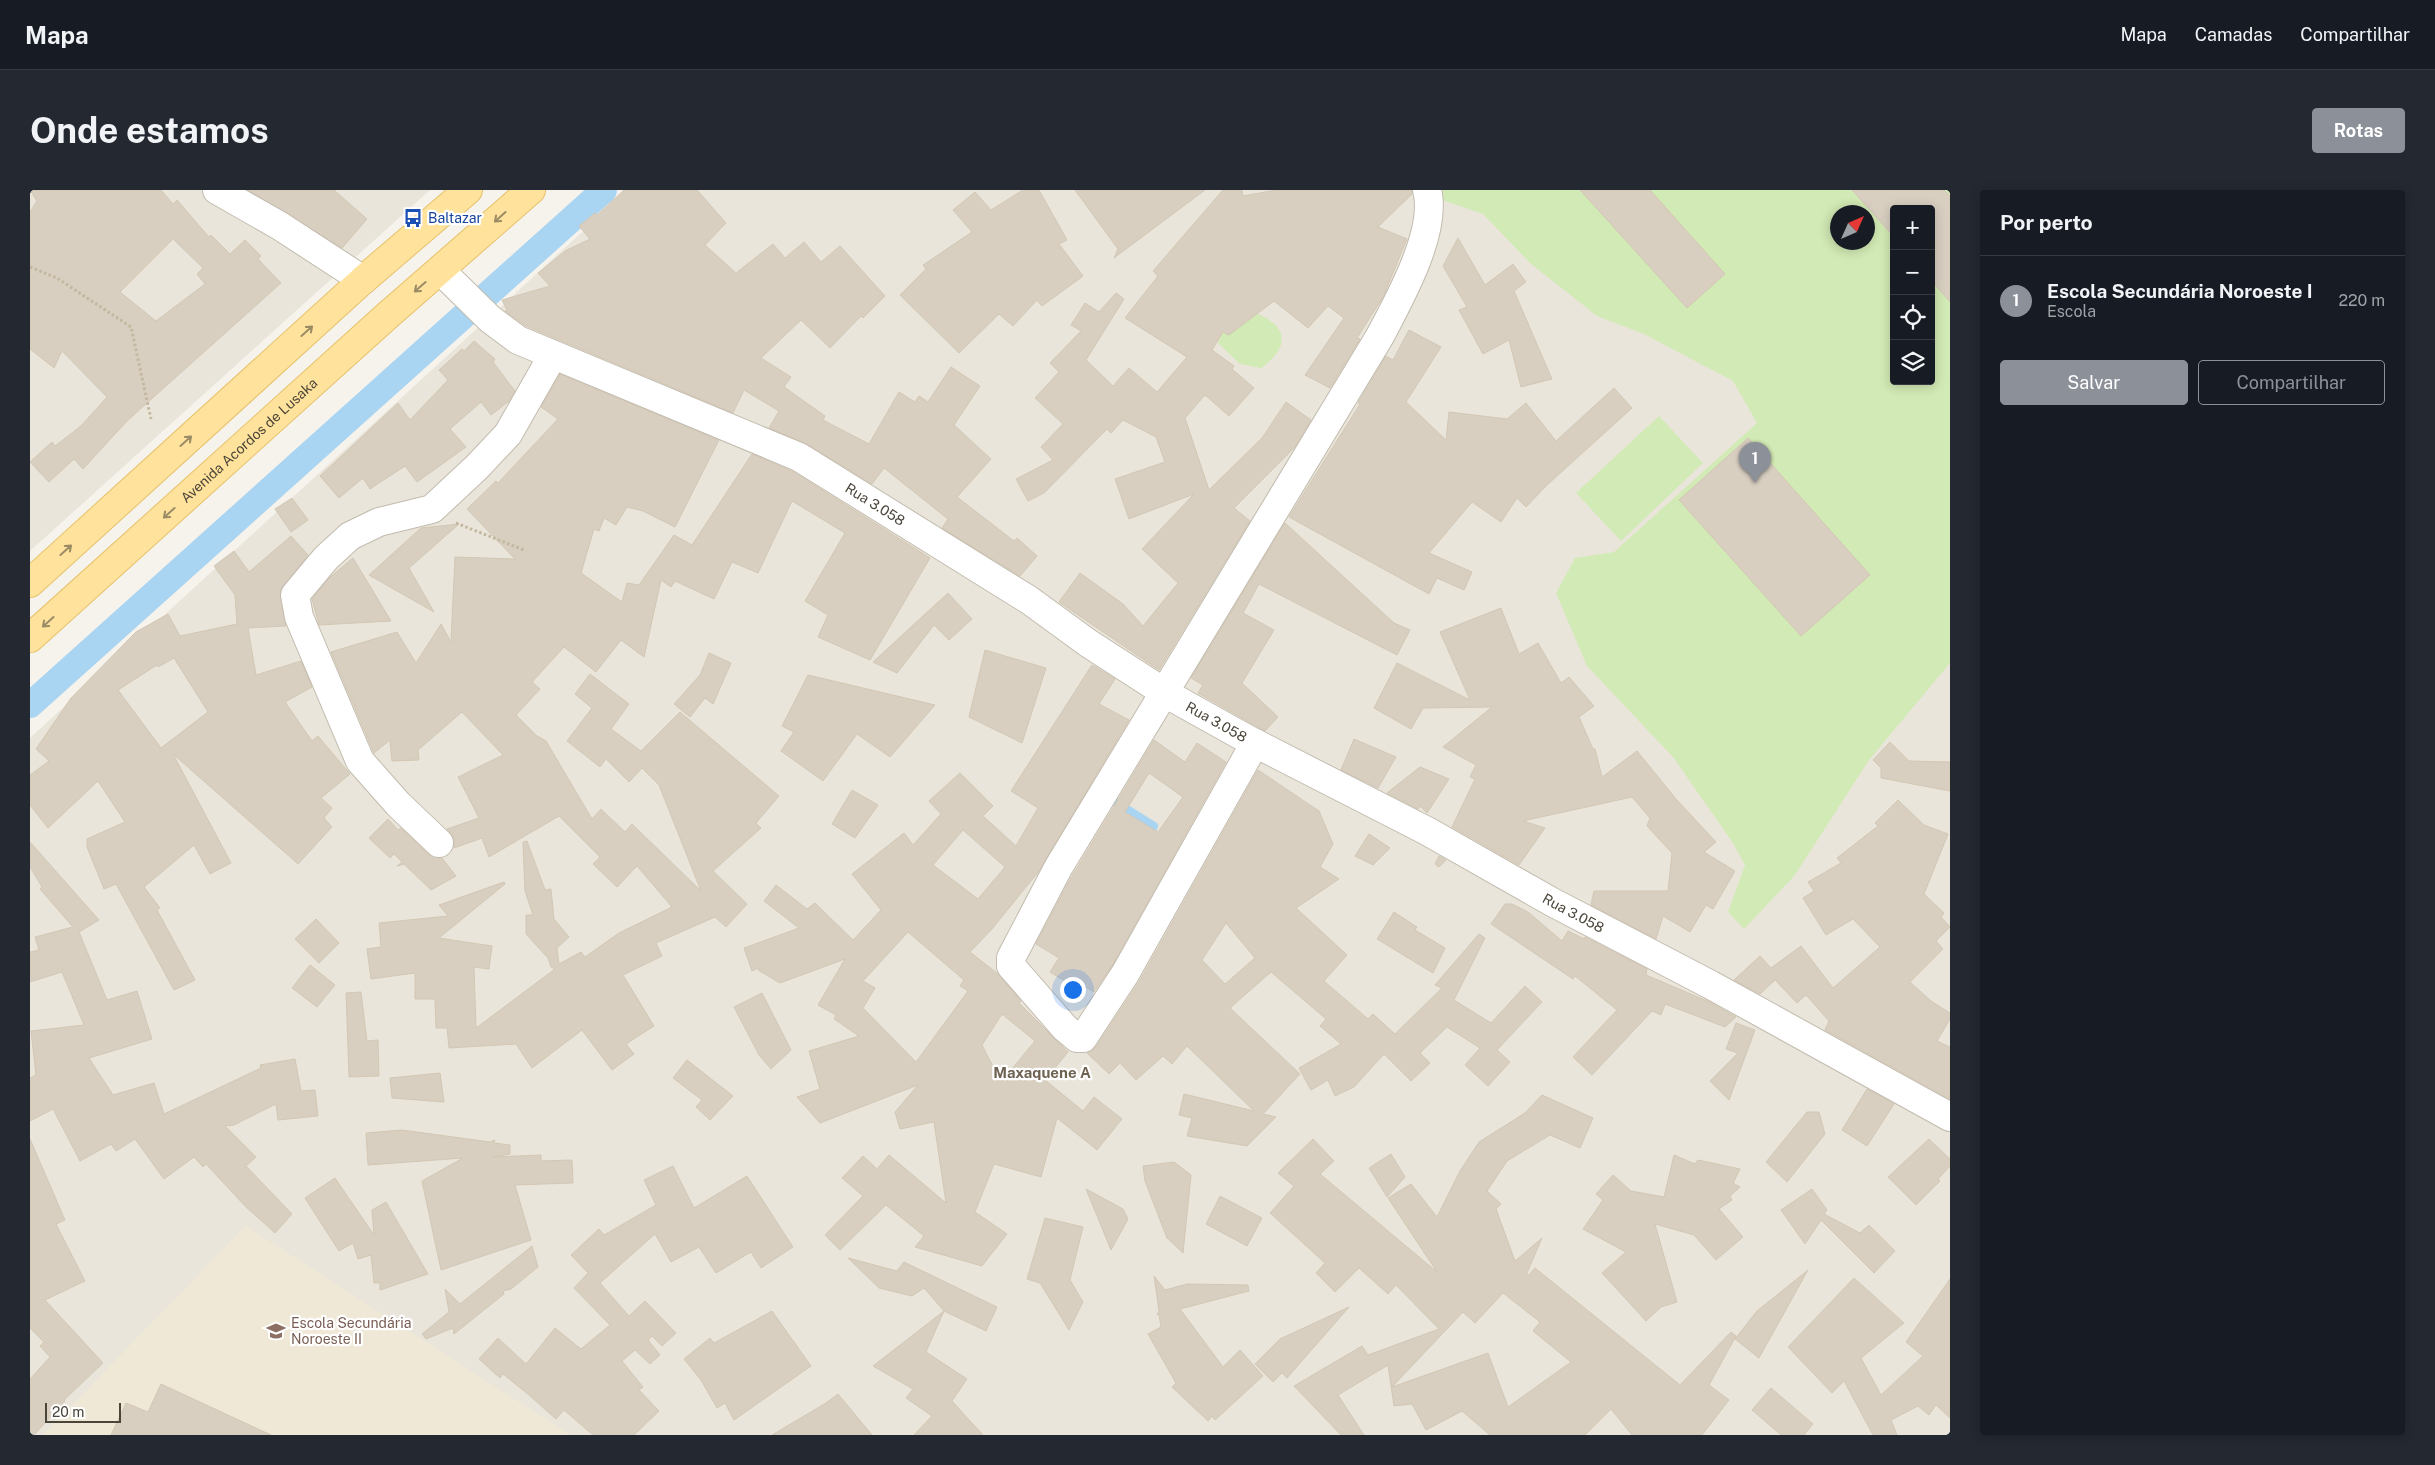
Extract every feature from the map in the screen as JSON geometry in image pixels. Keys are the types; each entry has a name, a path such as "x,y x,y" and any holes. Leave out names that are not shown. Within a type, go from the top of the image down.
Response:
{"main road":[{"path":"30,582 363,280 468,190"},
{"name":"Avenida Acordos de Lusaka","path":"30,638 531,190"}],"street":[{"path":"217,190 280,226 363,280"},
{"path":"1255,743 1125,974 1083,1038 1076,1038 1023,982 1011,966 1011,958 1058,868 1380,336 1409,280 1421,243 1428,219 1429,198 1427,190"},
{"name":"Rua 3.058","path":"440,270 490,319 518,340 799,457 1029,600 1165,693 1255,743 1427,832 1552,902 1711,985 1950,1117"},
{"path":"439,842 398,804 360,761 299,618 295,595 326,558 350,536 379,522 432,509 477,467 508,434 553,355"}],"path":[{"path":"30,267 57,278 131,327 152,419"},
{"path":"432,509 482,535 524,550"}],"shaded area":[{"path":"30,190 430,190 30,551"},
{"path":"628,190 1950,190 1950,1435 30,1435 30,738"},
{"name":"Escola Secundária Noroeste II","path":"246,1226 570,1435 43,1435"}],"green space":[{"path":"1430,190 1950,190 1950,663 1869,760 1795,875 1744,929 1728,912 1745,865 1733,843 1673,757 1587,666 1556,593 1575,558 1614,552 1757,423 1733,381 1644,334 1597,316 1530,263 1483,214 1445,201"},
{"path":"1256,313 1275,325 1280,331 1282,338 1281,346 1277,353 1261,368 1240,364 1218,343 1223,330 1232,322"},
{"path":"1659,416 1703,463 1621,541 1576,493"}],"building":[{"path":"30,190 161,190 173,204 177,200 209,237 211,235 230,254 245,240 261,256 258,259 281,283 127,421 83,469 74,459 49,482 30,462 52,442 55,446 81,426 107,397 62,351 54,368 30,349 30,212 37,201","holes":["173,239 203,268 197,274 205,284 156,321 120,292"]},
{"path":"248,190 334,190 367,219 342,248"},
{"path":"624,190 697,190 726,223 705,245 736,273 773,244 785,258 804,242 821,262 840,246 885,296 863,318 861,316 830,348 801,320 761,358 791,377 784,387 825,416 823,420 869,444 899,392 915,402 919,396 928,402 951,367 980,386 954,425 991,459 957,497 1014,541 1017,538 1037,556 1020,576 942,528 948,519 884,468 872,484 807,444 769,428 779,411 744,390 733,413 526,326 505,311 507,310 502,300 550,286 538,273 565,251 590,239 579,226 595,213 597,215"},
{"path":"1023,190 1039,190 1067,240 1059,244 1083,276 1042,306 1037,300 1013,326 999,314 959,353 900,295 926,269 923,265 972,232 953,210 975,192 991,210"},
{"path":"1075,190 1205,190 1114,258 1118,249"},
{"path":"1223,190 1242,190 1243,196 1276,190 1412,190 1412,194 1378,227 1407,239 1383,297 1357,338 1360,339 1330,388 1305,375 1344,318 1328,306 1308,328 1274,301 1229,335 1223,332 1212,350 1234,366 1232,369 1254,388 1229,416 1205,395 1185,418 1209,490 1262,438 1286,402 1311,420 1294,448 1234,508 1250,521 1159,670 1059,602 1080,573 1123,604 1143,626 1178,583 1142,549 1194,494 1129,519 1115,479 1165,462 1156,437 1123,420 1111,433 1107,429 1044,493 1028,501 1016,479 1053,460 1041,447 1063,424 1035,398 1059,372 1050,363 1081,331 1071,325 1085,303 1099,312 1116,293 1124,299 1086,360 1113,386 1129,368 1157,392 1187,357 1125,318 1158,276 1153,271"},
{"path":"1580,190 1650,190 1725,274 1687,308"},
{"path":"1852,190 1944,190 1950,196 1950,302 1935,285 1935,205 1890,205 1890,233 1875,216 1875,205 1865,205"},
{"path":"1458,238 1485,285 1513,264 1526,282 1514,291 1552,379 1521,387 1509,340 1483,354 1459,310 1467,307 1443,266"},
{"path":"1409,330 1441,347 1406,402 1446,440 1449,412 1507,419 1526,403 1556,441 1614,388 1632,408 1546,486 1526,507 1517,498 1501,522 1472,502 1429,553 1472,572 1464,590 1437,578 1429,594 1289,517 1360,404 1358,403 1386,356 1393,360"},
{"path":"474,341 495,359 493,362 515,391 509,401 491,415 481,402 450,429 466,447 417,482 405,466 370,489 363,478 339,498 320,476 398,403 410,420 448,380 439,370"},
{"path":"560,374 719,440 675,527 643,511 627,507 616,525 604,518 599,531 594,529 581,573 622,602 627,583 639,585 674,535 692,545 752,454 792,471 930,558 870,660 818,637 828,615 805,601 845,533 792,501 758,573 732,562 714,599 675,581 671,587 661,580 644,657 621,640 596,672 564,647 532,682 540,689 516,715 537,736 546,741 592,819 601,809 625,832 632,824 701,891 659,785 642,768 629,782 606,759 600,767 567,741 592,708 575,694 590,674 629,704 611,729 641,751 680,712 779,796 756,823 761,828 713,871 747,904 726,927 715,917 656,943 662,956 623,975 654,1026 626,1044 634,1054 612,1070 582,1030 532,1068 516,1044 449,1048 447,1028 436,1028 435,999 415,999 415,973 371,979 367,949 381,947 379,923 448,916 439,905 504,882 505,884 439,938 492,946 489,969 474,967 476,1028 555,969 551,967 548,958 526,934 526,915 533,915 525,891 523,842 527,841 545,890 551,889 554,919 569,937 557,948 559,964 581,952 585,957 619,933 672,907 637,866 617,887 593,864 600,857 559,816 489,857 482,838 454,848 454,838 447,829 479,818 458,777 503,755 462,712 418,750 419,760 392,761 390,740 374,753 331,652 397,632 416,663 441,624 451,642 455,557 515,559 467,509 496,481 498,483 558,419 541,407"},
{"path":"1748,438 1870,575 1801,636 1679,500"},
{"path":"292,498 308,520 291,532 275,509"},
{"path":"1285,523 1394,623 1410,630 1397,655 1259,584 1243,613 1274,630 1242,683 1278,717 1265,731 1198,693 1203,685 1191,678"},
{"path":"459,524 409,568 434,612 369,575 421,528"},
{"path":"291,536 308,555 280,591 286,626 248,628 256,675 301,661 312,687 285,702 312,741 318,736 350,774 321,798 332,808 324,818 332,827 298,864 173,754 231,863 210,874 194,845 144,887 160,908 157,910 195,980 174,990 116,884 104,889 87,847 87,839 125,822 98,781 48,828 30,805 30,775 49,761 36,749 71,698 136,632 168,614 180,636 237,624 235,595 214,566 234,551 249,572","holes":["174,658 208,712 161,748 118,690 157,665 158,667"]},
{"path":"353,558 391,621 319,625 312,599 328,579"},
{"path":"948,593 972,619 949,640 934,625 897,673 873,662"},
{"path":"1501,608 1519,654 1538,643 1561,683 1569,677 1594,706 1579,717 1593,749 1595,749 1602,777 1637,751 1676,799 1716,842 1704,852 1735,871 1713,909 1706,905 1690,932 1663,916 1656,939 1591,905 1594,891 1668,891 1672,853 1647,826 1650,818 1632,797 1523,821 1545,828 1519,865 1452,827 1475,779 1470,777 1476,765 1443,747 1492,707 1423,708 1411,729 1374,708 1397,663 1470,700 1440,632"},
{"path":"985,650 1046,668 1022,743 969,717"},
{"path":"709,653 731,663 713,704 705,698 690,717 674,704 700,675"},
{"path":"1092,665 1115,679 1099,704 1129,720 1039,871 992,929 970,952 998,974 1021,1001 1019,1003 1068,1052 1045,1080 1083,1111 1094,1097 1122,1119 1097,1150 1057,1118 1041,1177 994,1164 975,1212 1007,1234 982,1266 915,1247 924,1236 886,1205 840,1250 825,1235 863,1196 842,1178 863,1156 877,1169 889,1155 946,1203 934,1122 900,1129 895,1112 918,1085 820,1123 797,1097 820,1089 809,1051 859,1036 834,1019 836,1015 818,1005 845,959 780,983 758,970 761,967 752,971 744,948 799,928 764,901 776,885 807,909 815,903 853,940 881,910 852,874 904,833 913,845 941,814 929,801 960,773 993,806 983,816 1016,846 1038,808 1011,791","holes":["963,830 1005,867 978,899 933,865","908,932 964,980 960,986 968,991 916,1062 863,1008 875,988 863,981","1002,1014 1035,1041 1001,1082 982,1045"]},
{"path":"808,675 935,705 890,757 857,734 823,781 781,751 794,732 782,726"},
{"path":"1354,739 1396,757 1378,788 1341,770"},
{"path":"1154,740 1185,762 1197,743 1226,762 1112,966 1094,992 1071,978 1068,983 1050,972 1059,958 1036,944 1068,883","holes":["1149,773 1183,797 1158,832 1125,812"]},
{"path":"1890,742 1909,761 1950,762 1950,791 1881,778 1881,768 1873,760"},
{"path":"1420,767 1449,779 1427,813 1420,806 1418,809 1387,793"},
{"path":"1258,770 1319,811 1333,844 1320,867 1339,879 1296,908 1347,955 1324,981 1368,1019 1373,1014 1395,1034 1442,988 1435,985 1479,934 1485,938 1454,1000 1491,1023 1525,986 1542,1002 1497,1050 1510,1062 1488,1086 1465,1065 1480,1048 1447,1027 1420,1053 1430,1063 1411,1081 1384,1054 1354,1087 1335,1096 1328,1080 1311,1090 1299,1068 1341,1044 1320,1026 1326,1019 1271,972 1230,1008 1300,1074 1263,1114 1276,1117 1247,1146 1187,1136 1192,1118 1179,1115 1184,1094 1254,1111 1187,1046 1172,1064 1163,1056 1136,1080 1120,1063 1109,1074 1087,1053 1096,1047 1139,982","holes":["1226,923 1255,958 1225,984 1202,960"]},
{"path":"852,790 878,805 855,838 832,824"},
{"path":"1898,800 1924,825 1948,834 1924,894 1944,913 1941,917 1950,927 1936,941 1943,949 1910,982 1931,1001 1950,1013 1950,1019 1937,1041 1950,1047 1950,1099 1825,1030 1829,1021 1806,995 1797,1003 1775,980 1760,994 1734,980 1760,956 1771,968 1801,946 1833,988 1880,947 1853,919 1826,935 1803,898 1814,891 1808,882 1841,863 1837,858 1878,826 1875,823"},
{"path":"388,819 398,830 401,828 428,854 442,858 456,876 431,890 404,864 397,866 402,862 394,854 390,858 369,838"},
{"path":"1369,834 1390,848 1373,865 1355,856"},
{"path":"30,842 99,920 79,932 107,1000 137,991 152,1039 89,1058 113,1095 154,1083 164,1114 261,1068 260,1065 295,1059 301,1091 315,1090 318,1116 278,1120 276,1104 234,1125 225,1126 256,1157 246,1166 292,1214 275,1233 246,1207 206,1164 203,1167 194,1157 164,1179 135,1139 116,1151 111,1144 80,1161 53,1109 30,1121 30,1078 36,1075 31,1031 84,1025 62,972 30,982 30,952 39,950 35,937 73,927 40,889 42,887 30,867"},
{"path":"1439,856 1446,860 1439,867 1435,864"},
{"path":"1505,904 1512,904 1528,912 1562,941 1568,931 1584,939 1585,937 1647,969 1646,975 1707,1001 1736,1017 1725,1027 1665,1004 1661,1015 1652,1011 1592,1075 1573,1057 1617,1010 1575,976 1573,979 1491,924"},
{"path":"1394,912 1417,927 1415,930 1445,948 1433,973 1377,939"},
{"path":"316,919 339,943 319,963 295,939"},
{"path":"310,965 335,985 317,1007 292,988"},
{"path":"361,992 367,1041 378,1040 379,1076 349,1077 346,993"},
{"path":"762,993 791,1050 771,1069 759,1055 734,1007"},
{"path":"1736,1023 1755,1030 1729,1100 1710,1081 1738,1053 1726,1049"},
{"path":"687,1060 733,1096 710,1120 696,1107 702,1100 673,1078"},
{"path":"440,1073 444,1102 392,1098 390,1078"},
{"path":"1867,1089 1894,1104 1867,1146 1842,1130"},
{"path":"1542,1095 1593,1118 1580,1148 1550,1135 1507,1161 1487,1191 1501,1204 1496,1209 1515,1261 1542,1238 1527,1273 1529,1275 1535,1268 1680,1385 1731,1332 1736,1336 1709,1385 1729,1400 1702,1435 1632,1435 1611,1409 1585,1435 1490,1435 1462,1411 1426,1430 1412,1404 1394,1406 1388,1365 1338,1395 1364,1435 1341,1435 1294,1386 1362,1346 1368,1355 1439,1329 1396,1285 1388,1294 1359,1268 1335,1292 1316,1273 1325,1263 1270,1213 1294,1186 1278,1173 1313,1139 1334,1161 1320,1174 1437,1272 1388,1198 1411,1184 1437,1217 1460,1171 1479,1142 1525,1113","holes":["1503,1293 1540,1322 1533,1331 1571,1362 1508,1407 1488,1353 1392,1387 1463,1312 1475,1323"]},
{"path":"1807,1112 1819,1112 1825,1134 1787,1182 1766,1162"},
{"path":"402,1130 490,1142 495,1140 494,1143 510,1145 510,1154 493,1157 541,1155 541,1161 572,1160 573,1183 515,1185 531,1240 441,1270 422,1181 463,1158 368,1165 366,1133"},
{"path":"30,1139 65,1220 56,1224 85,1281 45,1300 103,1363 64,1400 34,1435 30,1435 30,1379 50,1357 40,1346 44,1342 30,1328"},
{"path":"1929,1139 1950,1159 1950,1166 1938,1179 1940,1181 1916,1205 1888,1177"},
{"path":"1391,1154 1405,1177 1387,1197 1369,1168"},
{"path":"1674,1155 1695,1164 1698,1160 1740,1169 1733,1183 1740,1187 1730,1196 1732,1200 1719,1209 1743,1237 1716,1260 1694,1235 1655,1224 1677,1302 1661,1307 1646,1321 1602,1273 1626,1252 1583,1229 1603,1200 1596,1194 1613,1175 1631,1191 1664,1197"},
{"path":"1174,1162 1191,1175 1183,1253 1167,1238 1145,1181 1143,1166"},
{"path":"673,1166 694,1208 747,1176 793,1247 761,1268 751,1252 716,1273 699,1247 671,1262 655,1234 600,1283 629,1316 645,1301 676,1333 662,1346 652,1336 648,1340 660,1355 650,1364 635,1350 622,1361 643,1387 639,1390 659,1411 634,1435 593,1435 564,1410 556,1419 503,1374 500,1378 479,1359 498,1338 526,1364 555,1328 581,1349 610,1325 574,1288 588,1273 571,1255 599,1229 604,1235 656,1205 644,1180"},
{"path":"335,1178 374,1235 372,1210 386,1202 428,1274 380,1290 380,1283 374,1283 371,1255 358,1259 353,1243 339,1251 305,1198"},
{"path":"1086,1189 1123,1209 1128,1219 1111,1250"},
{"path":"1812,1189 1827,1210 1824,1214 1860,1233 1869,1225 1895,1251 1874,1273 1821,1220 1805,1244 1781,1210"},
{"path":"1220,1196 1262,1218 1247,1246 1206,1224"},
{"path":"1045,1218 1083,1227 1070,1280 1083,1302 1069,1330 1040,1283 1027,1279"},
{"path":"532,1246 538,1267 511,1289 503,1291 504,1294 454,1334 453,1328 426,1339 422,1334 449,1312 445,1289 460,1304"},
{"path":"848,1258 897,1271 904,1262 997,1307 986,1331 944,1311 924,1288 912,1296 879,1288"},
{"path":"1808,1270 1759,1358 1735,1339 1757,1311"},
{"path":"1154,1276 1165,1290 1187,1284 1248,1285 1249,1291 1180,1309 1223,1367 1240,1350 1263,1376 1215,1420 1212,1416 1208,1421 1172,1387 1176,1383 1148,1334 1161,1327 1159,1314 1157,1315 1159,1311"},
{"path":"1854,1278 1904,1323 1861,1358 1881,1395 1923,1356 1906,1342 1950,1279 1950,1418 1936,1405 1929,1415 1918,1406 1891,1420 1897,1435 1873,1435 1844,1381 1832,1393 1788,1347"},
{"path":"1349,1307 1287,1378 1282,1373 1273,1382 1255,1364 1280,1339"},
{"path":"772,1311 811,1366 734,1420 725,1403 717,1408 701,1380 684,1359 710,1338 714,1343"},
{"path":"944,1311 926,1352 967,1379 952,1401 983,1435 914,1435 932,1416 906,1398 913,1389 873,1366"},
{"path":"161,1384 271,1435 111,1435 126,1403 148,1412"},
{"path":"1771,1388 1813,1424 1804,1435 1781,1435 1752,1410"},
{"path":"838,1394 872,1435 772,1435 826,1403"}],"waterway":[{"path":"30,705 604,190"},
{"path":"1106,796 1154,826 1149,836"}],"place":[{"name":"Baltazar","path":"413,218"},
{"name":"Escola Secundária Noroeste I","path":"1755,483"},
{"name":"Escola Secundária Noroeste II","path":"276,1331"}],"district":[{"name":"Maxaquene A","path":"1042,1072"}]}
